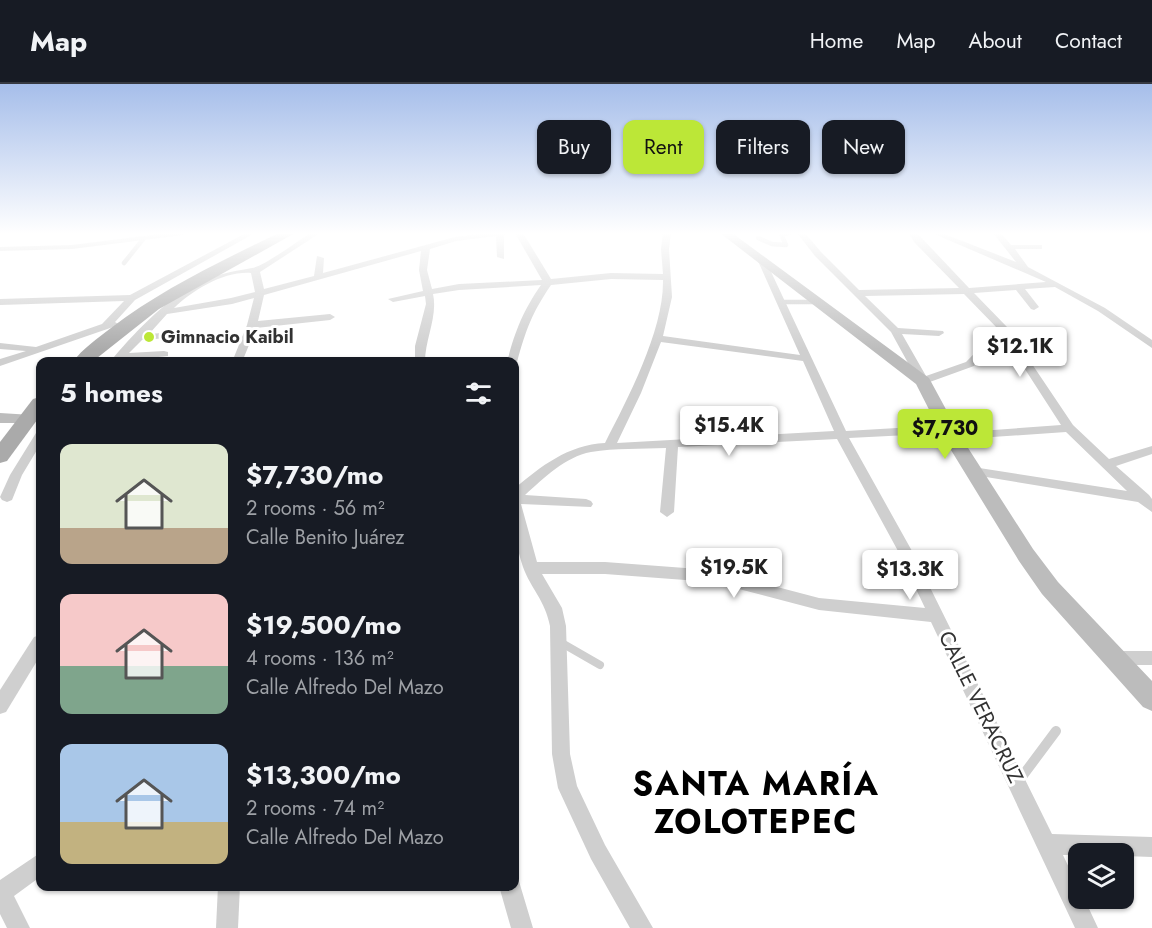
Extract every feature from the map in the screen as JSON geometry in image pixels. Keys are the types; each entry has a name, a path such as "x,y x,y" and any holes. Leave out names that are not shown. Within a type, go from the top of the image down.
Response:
{"main road":[{"path":"87,357 130,321 182,286 209,272"},
{"path":"777,272 923,381 972,471 1026,555 1050,588 1152,699"},
{"path":"0,456 36,408"},
{"path":"0,418 26,419"}],"street":[{"path":"106,326 132,298 178,272"},
{"path":"119,357 168,308 189,292 235,272"},
{"path":"239,357 252,325 260,294 255,272"},
{"path":"168,308 217,304 260,294 331,272"},
{"path":"420,357 420,346 431,304 423,272"},
{"path":"542,272 548,282"},
{"path":"609,447 630,407 664,315 668,286 667,272"},
{"name":"CALLE VERACRUZ","path":"768,272 842,436 904,551 1087,928"},
{"path":"837,272 895,331 923,381 970,364 1004,329"},
{"path":"949,272 1004,329 1069,428 1150,502"},
{"path":"1035,272 1060,284 1104,310 1152,345"},
{"path":"393,299 459,287 611,276 667,277"},
{"path":"513,357 529,309 548,282"},
{"path":"858,293 968,291 1060,284"},
{"path":"168,308 182,286"},
{"path":"1019,288 1034,307"},
{"path":"0,302 132,298"},
{"path":"252,325 330,317"},
{"path":"0,363 106,326 130,321"},
{"path":"895,331 939,333"},
{"path":"140,337 175,335"},
{"path":"656,338 808,359"},
{"path":"0,346 38,348"},
{"path":"136,357 164,354"},
{"path":"519,494 545,471 573,452 609,447 1069,428"},
{"path":"7,497 20,467 36,442"},
{"path":"667,512 672,445"},
{"path":"1107,464 1152,450"},
{"path":"972,471 1150,502"},
{"path":"519,499 585,504"},
{"path":"519,519 531,568 554,608 558,626 561,754 568,788 598,852 642,928"},
{"path":"531,568 605,568 712,576 811,602 936,616"},
{"path":"0,706 36,648"},
{"path":"1114,658 1152,658"},
{"path":"1046,844 1152,847"},
{"path":"19,928 0,892 36,866"},
{"path":"227,928 229,891"},
{"path":"511,891 522,928"}],"lane":[{"path":"782,302 816,302"},
{"path":"558,641 600,665"},
{"path":"1018,782 1056,731"}],"place":[{"name":"Gimnacio Kaibil","path":"149,337"}],"district":[{"name":"SANTA MARÍA ZOLOTEPEC","path":"756,802"}]}
